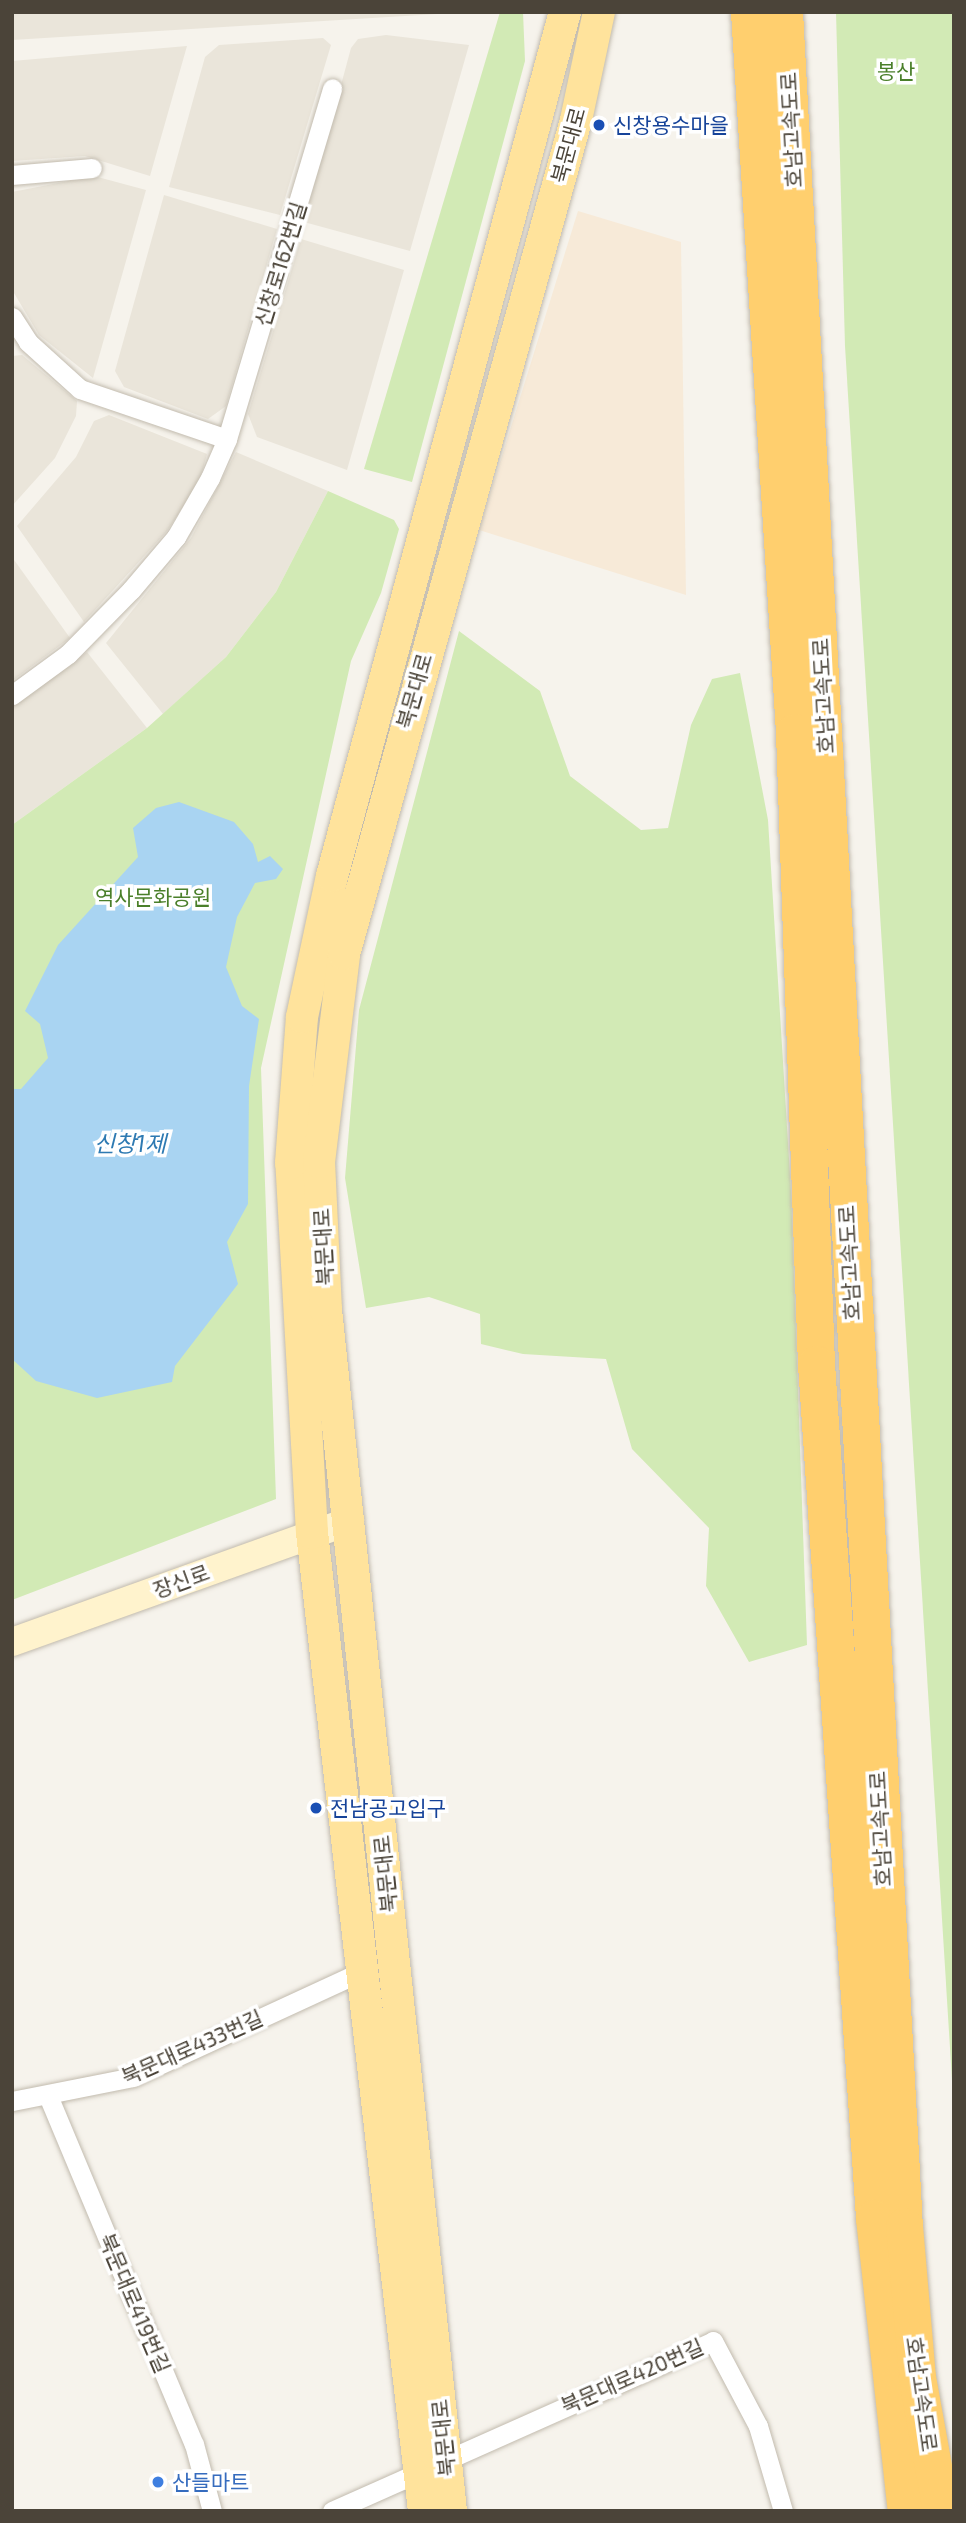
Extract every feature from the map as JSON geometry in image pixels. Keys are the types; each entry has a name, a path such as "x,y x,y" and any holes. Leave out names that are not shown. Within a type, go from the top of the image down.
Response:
{"highway":[{"name":"호남고속도로","path":"749,12 794,732 816,1364 874,2218 906,2511"},
{"name":"호남고속도로","path":"784,12 904,2226 917,2377 941,2511"}],"main road":[{"name":"북문대로","path":"451,2511 433,2464 365,1970 312,1533 290,1163 302,1017 332,876 565,12"},
{"name":"북문대로","path":"424,2511 433,2464 350,1521 326,1310 319,1162 340,981 392,769 576,120 599,12"},
{"name":"장신로","path":"12,1642 350,1521"}],"street":[{"name":"신창로162번길","path":"12,695 68,654 154,563 194,505 227,439 332,88"},
{"path":"12,175 92,168"},
{"path":"15,329 80,389 227,439"},
{"name":"북문대로433번길","path":"12,2101 49,2098 133,2077 365,1970"},
{"name":"북문대로419번길","path":"49,2098 194,2444 212,2511"},
{"name":"북문대로420번길","path":"433,2464 713,2341 758,2426 783,2511"},
{"path":"332,2511 433,2464"}],"shaded area":[{"path":"12,12 470,12 12,40"},
{"path":"386,35 469,45 410,251 304,222 351,48 358,39"},
{"path":"323,38 331,45 280,215 169,187 205,57 219,45"},
{"path":"187,46 150,176 85,156 12,161 12,61"},
{"path":"94,176 146,190 93,378 39,335 14,293 12,192"},
{"path":"164,195 277,229 226,406 208,419 124,387 115,371"},
{"path":"578,211 681,242 686,595 479,530"},
{"path":"301,239 404,270 347,470 257,437 248,414"},
{"path":"22,355 77,401 76,416 55,458 12,506 12,356"},
{"path":"109,415 207,454 199,483 167,531 84,622 17,526 76,457 94,421"},
{"path":"236,452 328,491 276,592 226,657 163,714 106,643 191,538"},
{"path":"12,557 70,638 12,681"},
{"path":"87,652 147,728 12,825 12,705"}],"green space":[{"path":"500,12 523,12 525,61 412,482 364,469"},
{"name":"봉산","path":"836,12 954,12 954,2113 845,346"},
{"name":"역사문화공원","path":"328,491 394,520 399,529 381,593 351,661 261,1068 276,1499 12,1600 12,825 147,728 226,657 276,592"},
{"path":"459,631 540,691 570,776 641,830 668,828 691,725 712,679 740,673 768,820 791,1191 807,1645 749,1662 706,1586 709,1528 632,1449 606,1359 523,1354 481,1344 480,1314 429,1297 366,1308 345,1178 359,1010"}],"water":[{"name":"신창1제","path":"179,802 234,822 253,844 258,862 270,856 283,869 276,879 255,883 237,917 226,967 242,1006 259,1019 249,1086 248,1204 227,1242 238,1284 175,1366 172,1382 97,1398 36,1381 12,1359 12,1089 21,1089 48,1058 40,1024 25,1011 58,945 138,857 133,828 156,808"}],"place":[{"name":"신창용수마을","path":"599,125"},
{"name":"전남공고입구","path":"316,1808"},
{"name":"산들마트","path":"158,2482"}]}
